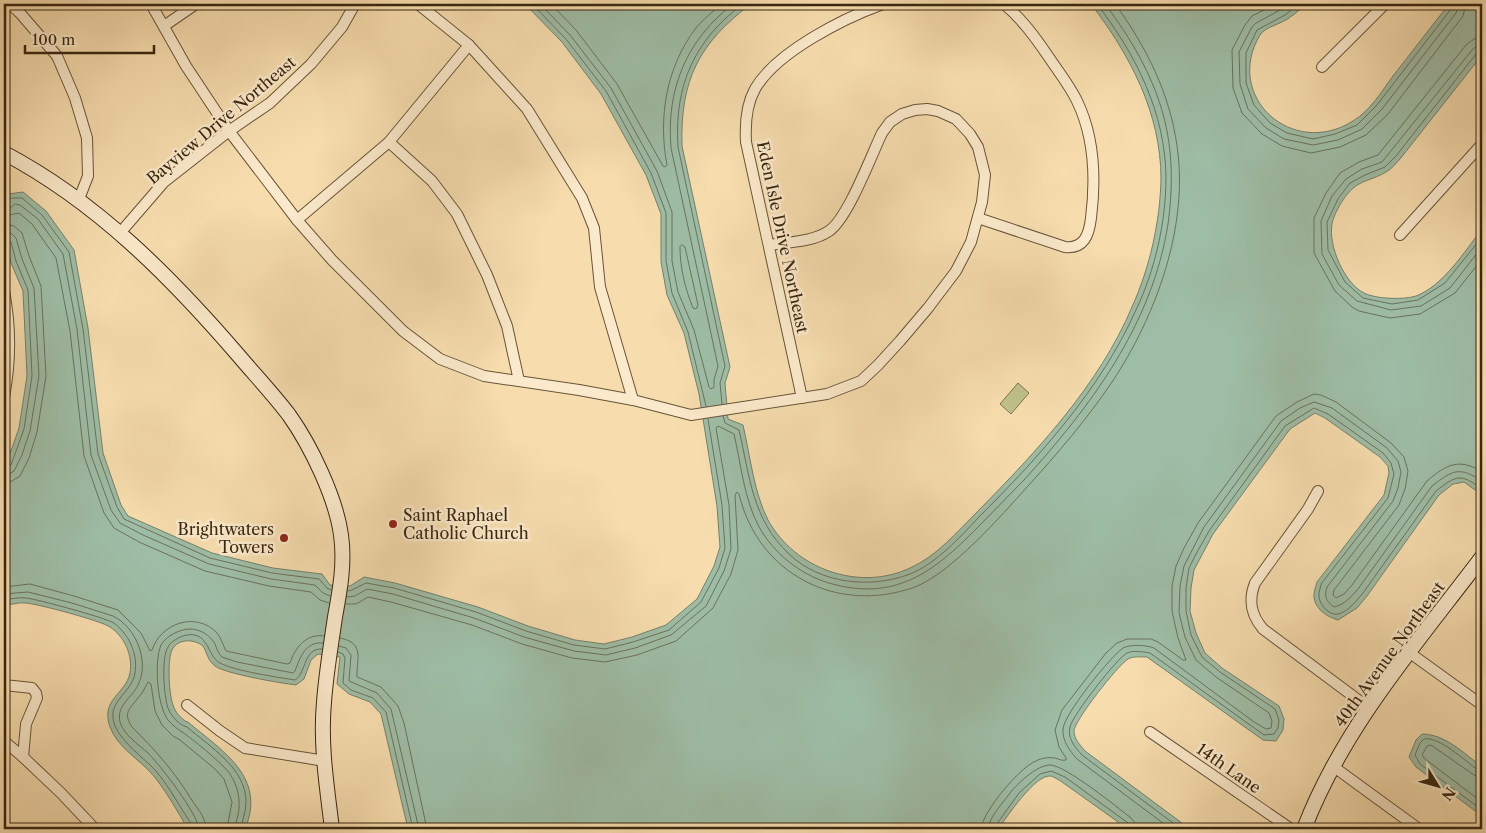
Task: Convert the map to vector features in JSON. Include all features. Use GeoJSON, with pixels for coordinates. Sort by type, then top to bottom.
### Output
{"type":"FeatureCollection","features":[{"type":"Feature","properties":{"kind":"street"},"geometry":{"type":"LineString","coordinates":[[10,4],[57,56],[75,98],[87,138],[88,176],[79,200]]}},
{"type":"Feature","properties":{"kind":"street"},"geometry":{"type":"LineString","coordinates":[[151,4],[186,66],[229,131],[297,220],[332,260],[403,331],[440,359],[484,376],[633,400],[691,415],[828,394],[861,381],[878,365],[928,308],[956,271],[971,242],[984,188],[985,174],[978,147],[970,134],[956,119],[938,111],[915,110],[902,114],[890,122],[882,133],[847,208],[836,225],[820,235],[769,246]]}},
{"type":"Feature","properties":{"kind":"street"},"geometry":{"type":"LineString","coordinates":[[164,26],[196,4]]}},
{"type":"Feature","properties":{"kind":"street","name":"Bayview Drive Northeast"},"geometry":{"type":"LineString","coordinates":[[120,233],[164,182],[229,131],[270,103],[311,64],[342,26],[355,4]]}},
{"type":"Feature","properties":{"kind":"street"},"geometry":{"type":"LineString","coordinates":[[418,4],[469,45],[527,109],[582,198],[594,228],[600,287],[633,400]]}},
{"type":"Feature","properties":{"kind":"street","name":"Eden Isle Drive Northeast"},"geometry":{"type":"LineString","coordinates":[[802,398],[746,142],[749,102],[755,89],[776,65],[807,42],[861,12],[883,4]]}},
{"type":"Feature","properties":{"kind":"street"},"geometry":{"type":"LineString","coordinates":[[978,218],[1072,248],[1079,246],[1087,234],[1094,199],[1095,174],[1091,147],[1086,121],[1077,100],[1030,30],[1004,4]]}},
{"type":"Feature","properties":{"kind":"street"},"geometry":{"type":"LineString","coordinates":[[1322,67],[1385,4]]}},
{"type":"Feature","properties":{"kind":"street"},"geometry":{"type":"LineString","coordinates":[[297,220],[389,142],[469,45]]}},
{"type":"Feature","properties":{"kind":"street"},"geometry":{"type":"LineString","coordinates":[[389,142],[432,181],[458,214],[486,275],[506,326],[519,381]]}},
{"type":"Feature","properties":{"kind":"street"},"geometry":{"type":"LineString","coordinates":[[1400,235],[1482,144]]}},
{"type":"Feature","properties":{"kind":"street"},"geometry":{"type":"LineString","coordinates":[[4,153],[79,200],[120,233],[182,292],[289,415],[315,462],[332,499],[341,535],[343,556],[329,659],[323,725],[331,828]]}},
{"type":"Feature","properties":{"kind":"street"},"geometry":{"type":"LineString","coordinates":[[4,292],[8,313],[10,348],[4,397]]}},
{"type":"Feature","properties":{"kind":"street"},"geometry":{"type":"LineString","coordinates":[[1318,491],[1308,510],[1264,569],[1251,593],[1252,612],[1255,620],[1263,629],[1369,708]]}},
{"type":"Feature","properties":{"kind":"street","name":"40th Avenue Northeast"},"geometry":{"type":"LineString","coordinates":[[1304,829],[1334,767],[1369,708],[1482,557]]}},
{"type":"Feature","properties":{"kind":"street"},"geometry":{"type":"LineString","coordinates":[[1410,653],[1482,705]]}},
{"type":"Feature","properties":{"kind":"street"},"geometry":{"type":"LineString","coordinates":[[4,685],[32,688],[36,694],[36,703],[26,724],[23,757]]}},
{"type":"Feature","properties":{"kind":"street"},"geometry":{"type":"LineString","coordinates":[[186,705],[245,748],[325,761]]}},
{"type":"Feature","properties":{"kind":"street","name":"14th Lane"},"geometry":{"type":"LineString","coordinates":[[1150,732],[1291,829]]}},
{"type":"Feature","properties":{"kind":"street"},"geometry":{"type":"LineString","coordinates":[[4,741],[61,793],[95,829]]}},
{"type":"Feature","properties":{"kind":"street"},"geometry":{"type":"LineString","coordinates":[[1334,767],[1419,829]]}},
{"type":"Feature","properties":{"kind":"green space"},"geometry":{"type":"Polygon","coordinates":[[[1018,383],[1029,393],[1011,414],[1000,404],[1018,383]]]}},
{"type":"Feature","properties":{"kind":"water"},"geometry":{"type":"Polygon","coordinates":[[[525,4],[751,4],[718,33],[696,65],[689,82],[682,123],[682,146],[730,367],[725,383],[728,419],[743,425],[759,498],[768,520],[780,537],[794,552],[811,563],[830,571],[870,578],[890,575],[910,568],[929,557],[954,535],[1022,465],[1065,416],[1084,390],[1118,336],[1138,292],[1149,260],[1159,212],[1160,155],[1156,131],[1141,86],[1118,44],[1091,4],[1307,4],[1286,20],[1262,32],[1251,58],[1250,80],[1257,99],[1270,115],[1287,127],[1308,132],[1330,131],[1353,121],[1365,112],[1449,4],[1482,4],[1482,55],[1394,166],[1386,172],[1363,182],[1348,193],[1335,215],[1331,233],[1339,263],[1350,281],[1357,288],[1369,295],[1382,298],[1397,298],[1416,296],[1435,284],[1453,267],[1482,229],[1482,495],[1464,482],[1453,484],[1439,495],[1357,608],[1338,620],[1334,619],[1325,614],[1316,604],[1314,594],[1317,582],[1384,495],[1389,473],[1388,466],[1380,457],[1315,413],[1290,429],[1213,534],[1194,570],[1191,588],[1190,611],[1196,633],[1205,653],[1222,668],[1279,706],[1284,719],[1283,730],[1276,741],[1263,740],[1147,657],[1132,657],[1123,663],[1088,705],[1074,731],[1076,739],[1085,751],[1190,829],[1128,829],[1051,776],[1044,777],[1030,789],[998,829],[408,829],[381,714],[370,702],[349,694],[337,684],[340,657],[318,654],[311,660],[304,679],[296,685],[254,678],[221,669],[211,662],[203,646],[195,642],[186,641],[178,643],[170,655],[170,686],[174,708],[181,718],[227,755],[238,767],[246,780],[250,794],[250,811],[245,829],[188,829],[158,781],[148,769],[123,747],[110,727],[108,710],[128,680],[131,667],[127,647],[120,636],[105,624],[70,613],[26,603],[4,605],[4,467],[19,428],[27,376],[23,291],[11,263],[4,235],[4,200],[8,194],[23,192],[46,211],[74,250],[88,328],[103,453],[121,505],[128,516],[212,553],[273,568],[322,574],[330,585],[350,586],[364,577],[395,583],[478,607],[528,626],[575,640],[604,644],[632,637],[666,625],[697,599],[714,566],[720,547],[717,506],[699,394],[684,333],[667,295],[661,262],[661,214],[646,175],[601,94],[562,42],[525,4]]]}},
{"type":"Feature","properties":{"kind":"water"},"geometry":{"type":"Polygon","coordinates":[[[1422,734],[1439,737],[1447,741],[1482,767],[1482,816],[1416,767],[1409,757],[1416,740],[1422,734]]]}},
{"type":"Feature","properties":{"kind":"place","name":"Saint Raphael Catholic Church"},"geometry":{"type":"Point","coordinates":[393,524]}},
{"type":"Feature","properties":{"kind":"place","name":"Brightwaters Towers"},"geometry":{"type":"Point","coordinates":[284,538]}}]}
